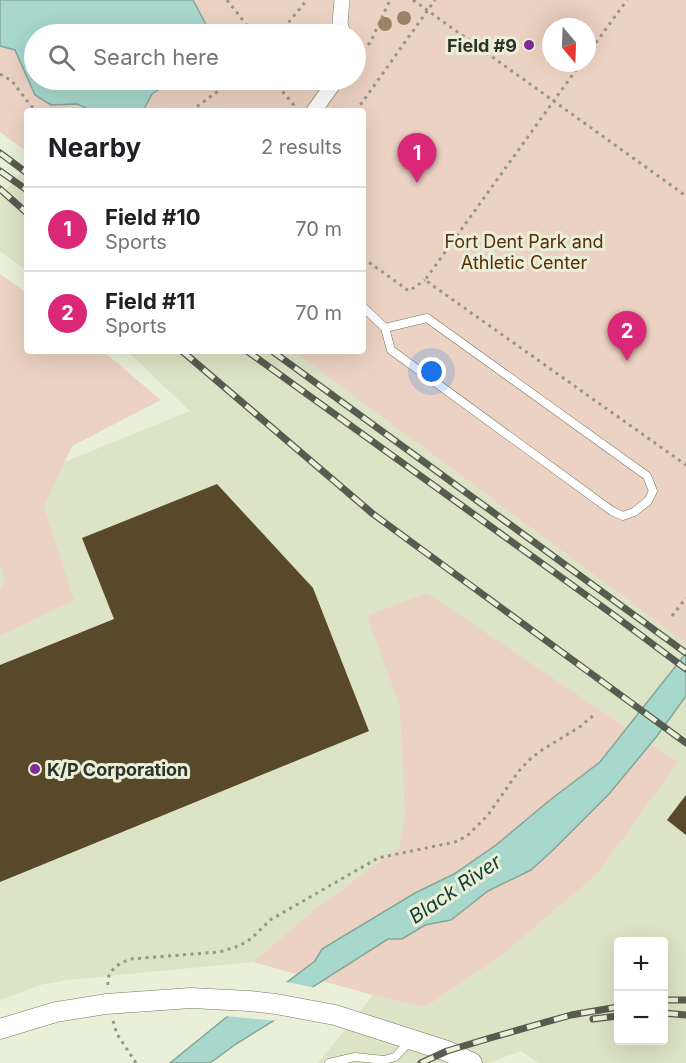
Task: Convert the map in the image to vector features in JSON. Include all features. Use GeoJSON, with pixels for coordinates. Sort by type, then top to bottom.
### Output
{"type":"FeatureCollection","features":[{"type":"Feature","properties":{"kind":"street"},"geometry":{"type":"LineString","coordinates":[[339,24],[342,0]]}},
{"type":"Feature","properties":{"kind":"street"},"geometry":{"type":"LineString","coordinates":[[316,108],[329,90]]}},
{"type":"Feature","properties":{"kind":"street"},"geometry":{"type":"LineString","coordinates":[[0,1029],[56,1012],[106,1004],[208,999],[276,1004],[327,1013],[447,1051],[472,1063]]}},
{"type":"Feature","properties":{"kind":"lane"},"geometry":{"type":"LineString","coordinates":[[366,310],[385,328],[391,350],[612,511],[623,516],[634,512],[648,501],[653,491],[647,476],[427,318],[385,328]]}},
{"type":"Feature","properties":{"kind":"lane"},"geometry":{"type":"LineString","coordinates":[[330,1063],[355,1057],[384,1060],[395,1057],[412,1040]]}},
{"type":"Feature","properties":{"kind":"path"},"geometry":{"type":"LineString","coordinates":[[227,0],[246,24]]}},
{"type":"Feature","properties":{"kind":"path"},"geometry":{"type":"LineString","coordinates":[[287,24],[307,0]]}},
{"type":"Feature","properties":{"kind":"path"},"geometry":{"type":"LineString","coordinates":[[366,46],[370,43],[390,0]]}},
{"type":"Feature","properties":{"kind":"path"},"geometry":{"type":"LineString","coordinates":[[413,0],[686,196]]}},
{"type":"Feature","properties":{"kind":"path"},"geometry":{"type":"LineString","coordinates":[[358,108],[435,0]]}},
{"type":"Feature","properties":{"kind":"path"},"geometry":{"type":"LineString","coordinates":[[596,43],[627,0]]}},
{"type":"Feature","properties":{"kind":"path"},"geometry":{"type":"LineString","coordinates":[[366,260],[409,291],[425,280],[575,72]]}},
{"type":"Feature","properties":{"kind":"path"},"geometry":{"type":"LineString","coordinates":[[0,74],[12,81],[34,108]]}},
{"type":"Feature","properties":{"kind":"path"},"geometry":{"type":"LineString","coordinates":[[195,108],[219,90]]}},
{"type":"Feature","properties":{"kind":"path"},"geometry":{"type":"LineString","coordinates":[[281,90],[296,108]]}},
{"type":"Feature","properties":{"kind":"path"},"geometry":{"type":"LineString","coordinates":[[425,280],[686,465]]}},
{"type":"Feature","properties":{"kind":"path"},"geometry":{"type":"LineString","coordinates":[[672,616],[686,598]]}},
{"type":"Feature","properties":{"kind":"path"},"geometry":{"type":"LineString","coordinates":[[108,987],[107,978],[116,966],[123,962],[131,959],[219,952],[239,946],[252,938],[270,920],[378,858],[454,842],[467,836],[488,815],[529,760],[581,726],[596,713]]}},
{"type":"Feature","properties":{"kind":"path"},"geometry":{"type":"LineString","coordinates":[[113,1021],[117,1034],[136,1063]]}},
{"type":"Feature","properties":{"kind":"shaded area"},"geometry":{"type":"Polygon","coordinates":[[[24,169],[24,269],[0,251],[0,197],[24,169]]]}},
{"type":"Feature","properties":{"kind":"shaded area"},"geometry":{"type":"Polygon","coordinates":[[[130,354],[307,354],[686,621],[686,1063],[538,1063],[521,1051],[488,1063],[318,1063],[373,995],[309,914],[253,962],[67,980],[40,985],[0,1000],[0,455],[11,484],[190,411],[130,354]]]}},
{"type":"Feature","properties":{"kind":"green space","name":"Fort Dent Park and Athletic Center"},"geometry":{"type":"Polygon","coordinates":[[[0,0],[686,0],[686,643],[298,354],[366,354],[366,108],[24,108],[24,150],[0,132],[0,0]]]}},
{"type":"Feature","properties":{"kind":"green space"},"geometry":{"type":"Polygon","coordinates":[[[0,274],[24,291],[24,354],[107,354],[161,400],[72,446],[44,507],[74,600],[0,636],[0,591],[5,581],[0,566],[0,274]]]}},
{"type":"Feature","properties":{"kind":"green space"},"geometry":{"type":"Polygon","coordinates":[[[426,593],[678,762],[597,874],[494,961],[425,1007],[253,962],[309,914],[400,847],[405,815],[400,707],[367,616],[426,593]]]}},
{"type":"Feature","properties":{"kind":"water"},"geometry":{"type":"Polygon","coordinates":[[[0,0],[193,0],[206,24],[24,24],[24,70],[15,50],[0,46],[0,0]]]}},
{"type":"Feature","properties":{"kind":"water"},"geometry":{"type":"Polygon","coordinates":[[[33,90],[158,90],[152,94],[145,108],[86,108],[77,104],[51,105],[35,95],[33,90]]]}},
{"type":"Feature","properties":{"kind":"water","name":"Black River"},"geometry":{"type":"Polygon","coordinates":[[[686,653],[686,696],[657,736],[609,794],[531,870],[488,891],[451,920],[425,925],[402,939],[388,939],[314,986],[275,1020],[210,1063],[170,1063],[228,1016],[287,982],[315,961],[322,949],[415,893],[454,874],[496,845],[600,762],[686,653]]]}},
{"type":"Feature","properties":{"kind":"pier"},"geometry":{"type":"Polygon","coordinates":[[[282,981],[316,988],[279,1021],[224,1016],[282,981]]]}},
{"type":"Feature","properties":{"kind":"building"},"geometry":{"type":"Polygon","coordinates":[[[217,484],[313,588],[369,731],[0,882],[0,665],[114,619],[82,538],[217,484]]]}},
{"type":"Feature","properties":{"kind":"building"},"geometry":{"type":"Polygon","coordinates":[[[686,795],[686,835],[667,820],[686,795]]]}},
{"type":"Feature","properties":{"kind":"railway"},"geometry":{"type":"LineString","coordinates":[[0,153],[24,171]]}},
{"type":"Feature","properties":{"kind":"railway"},"geometry":{"type":"LineString","coordinates":[[0,171],[24,188]]}},
{"type":"Feature","properties":{"kind":"railway"},"geometry":{"type":"LineString","coordinates":[[0,189],[24,210]]}},
{"type":"Feature","properties":{"kind":"railway"},"geometry":{"type":"LineString","coordinates":[[186,354],[373,514],[686,743]]}},
{"type":"Feature","properties":{"kind":"railway"},"geometry":{"type":"LineString","coordinates":[[251,354],[686,669]]}},
{"type":"Feature","properties":{"kind":"railway"},"geometry":{"type":"LineString","coordinates":[[276,354],[686,653]]}},
{"type":"Feature","properties":{"kind":"railway"},"geometry":{"type":"LineString","coordinates":[[668,1000],[686,1000]]}},
{"type":"Feature","properties":{"kind":"railway"},"geometry":{"type":"LineString","coordinates":[[421,1063],[447,1051],[490,1038],[571,1015],[614,1008]]}},
{"type":"Feature","properties":{"kind":"railway"},"geometry":{"type":"LineString","coordinates":[[668,1013],[686,1015]]}},
{"type":"Feature","properties":{"kind":"railway"},"geometry":{"type":"LineString","coordinates":[[593,1019],[614,1016]]}},
{"type":"Feature","properties":{"kind":"place","name":"Field #9"},"geometry":{"type":"Point","coordinates":[529,45]}},
{"type":"Feature","properties":{"kind":"place","name":"Field #10"},"geometry":{"type":"Point","coordinates":[417,183]}},
{"type":"Feature","properties":{"kind":"place","name":"Field #11"},"geometry":{"type":"Point","coordinates":[627,361]}},
{"type":"Feature","properties":{"kind":"place","name":"K/P Corporation"},"geometry":{"type":"Point","coordinates":[35,769]}}]}
